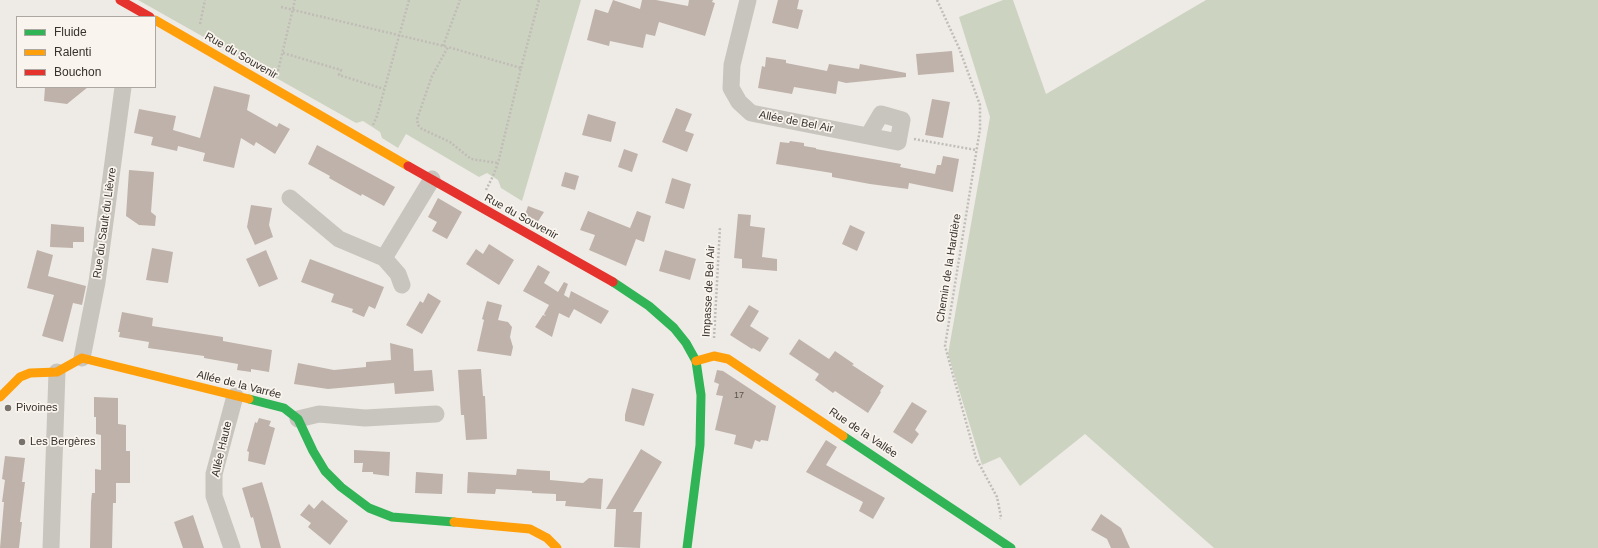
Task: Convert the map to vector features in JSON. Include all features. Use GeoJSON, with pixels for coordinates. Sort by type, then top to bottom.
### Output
{"type":"FeatureCollection","features":[{"type":"Feature","properties":{"kind":"street"},"geometry":{"type":"LineString","coordinates":[[120,0],[140,14]]}},
{"type":"Feature","properties":{"kind":"street","name":"Allée de Bel Air"},"geometry":{"type":"LineString","coordinates":[[748,0],[732,65],[731,88],[739,102],[751,113],[898,142],[899,136]]}},
{"type":"Feature","properties":{"kind":"street","name":"Rue du Souvenir"},"geometry":{"type":"LineString","coordinates":[[156,21],[624,289],[649,306],[674,328],[686,343],[696,361],[700,395],[700,445],[687,548]]}},
{"type":"Feature","properties":{"kind":"street","name":"Rue du Sault du Lièvre"},"geometry":{"type":"LineString","coordinates":[[82,358],[97,282],[123,88]]}},
{"type":"Feature","properties":{"kind":"street"},"geometry":{"type":"LineString","coordinates":[[868,136],[881,114],[902,120],[899,136]]}},
{"type":"Feature","properties":{"kind":"street"},"geometry":{"type":"LineString","coordinates":[[384,258],[432,179]]}},
{"type":"Feature","properties":{"kind":"street"},"geometry":{"type":"LineString","coordinates":[[290,198],[339,239],[384,258],[398,274],[402,285]]}},
{"type":"Feature","properties":{"kind":"street"},"geometry":{"type":"LineString","coordinates":[[696,361],[714,356]]}},
{"type":"Feature","properties":{"kind":"street","name":"Rue de la Vallée"},"geometry":{"type":"LineString","coordinates":[[714,356],[728,358],[744,368],[1011,548]]}},
{"type":"Feature","properties":{"kind":"street"},"geometry":{"type":"LineString","coordinates":[[0,397],[20,377],[30,372],[57,372],[82,358]]}},
{"type":"Feature","properties":{"kind":"street","name":"Allée de la Varrée"},"geometry":{"type":"LineString","coordinates":[[82,358],[284,408],[298,418]]}},
{"type":"Feature","properties":{"kind":"street"},"geometry":{"type":"LineString","coordinates":[[51,548],[57,372]]}},
{"type":"Feature","properties":{"kind":"street","name":"Allée Haute"},"geometry":{"type":"LineString","coordinates":[[232,548],[214,496],[214,474],[235,396]]}},
{"type":"Feature","properties":{"kind":"street"},"geometry":{"type":"LineString","coordinates":[[436,414],[365,418],[319,414],[298,418],[313,451],[325,471],[341,487],[369,508],[392,517],[530,529],[547,538],[557,548]]}},
{"type":"Feature","properties":{"kind":"path"},"geometry":{"type":"LineString","coordinates":[[200,29],[205,0]]}},
{"type":"Feature","properties":{"kind":"path"},"geometry":{"type":"LineString","coordinates":[[295,0],[282,53],[341,70],[339,75],[384,89]]}},
{"type":"Feature","properties":{"kind":"path"},"geometry":{"type":"LineString","coordinates":[[372,127],[377,116],[409,0]]}},
{"type":"Feature","properties":{"kind":"path"},"geometry":{"type":"LineString","coordinates":[[443,46],[460,0]]}},
{"type":"Feature","properties":{"kind":"path"},"geometry":{"type":"LineString","coordinates":[[477,206],[493,176],[498,162],[539,0]]}},
{"type":"Feature","properties":{"kind":"path","name":"Chemin de la Hardière"},"geometry":{"type":"LineString","coordinates":[[937,0],[959,48],[980,105],[980,129],[945,346],[976,458],[997,498],[1001,517],[992,536]]}},
{"type":"Feature","properties":{"kind":"path"},"geometry":{"type":"LineString","coordinates":[[281,8],[448,47],[521,68]]}},
{"type":"Feature","properties":{"kind":"path"},"geometry":{"type":"LineString","coordinates":[[448,47],[432,76],[417,119],[418,125],[422,130],[450,142],[471,159],[498,162]]}},
{"type":"Feature","properties":{"kind":"path"},"geometry":{"type":"LineString","coordinates":[[899,136],[976,150]]}},
{"type":"Feature","properties":{"kind":"path","name":"Impasse de Bel Air"},"geometry":{"type":"LineString","coordinates":[[714,356],[720,228]]}},
{"type":"Feature","properties":{"kind":"green space"},"geometry":{"type":"Polygon","coordinates":[[[138,0],[581,0],[522,201],[501,188],[498,180],[487,173],[479,177],[406,134],[398,148],[382,138],[380,132],[363,121],[356,123],[138,0]]]}},
{"type":"Feature","properties":{"kind":"green space"},"geometry":{"type":"Polygon","coordinates":[[[1003,0],[1013,0],[1046,94],[1206,0],[1598,0],[1598,548],[1214,548],[1085,434],[1020,486],[1000,457],[982,465],[948,354],[990,117],[959,17],[1003,0]]]}},
{"type":"Feature","properties":{"kind":"building"},"geometry":{"type":"Polygon","coordinates":[[[613,0],[640,9],[642,0],[656,0],[688,6],[689,0],[713,0],[712,2],[715,3],[705,36],[659,22],[655,36],[646,34],[643,48],[610,41],[609,46],[587,40],[595,9],[608,13],[613,0]]]}},
{"type":"Feature","properties":{"kind":"building"},"geometry":{"type":"Polygon","coordinates":[[[778,0],[799,0],[797,9],[803,10],[798,29],[772,23],[778,0]]]}},
{"type":"Feature","properties":{"kind":"building"},"geometry":{"type":"Polygon","coordinates":[[[952,51],[954,72],[918,75],[916,54],[952,51]]]}},
{"type":"Feature","properties":{"kind":"building"},"geometry":{"type":"Polygon","coordinates":[[[766,57],[786,60],[786,63],[827,71],[829,64],[859,69],[860,64],[906,73],[906,77],[846,83],[838,81],[836,94],[794,87],[792,94],[758,88],[762,66],[765,67],[766,57]]]}},
{"type":"Feature","properties":{"kind":"building"},"geometry":{"type":"Polygon","coordinates":[[[214,86],[250,95],[247,110],[277,127],[279,123],[290,129],[275,154],[256,142],[254,146],[241,138],[234,168],[203,161],[205,153],[178,146],[177,151],[151,145],[153,137],[134,133],[139,109],[176,116],[173,130],[200,138],[214,86]]]}},
{"type":"Feature","properties":{"kind":"building"},"geometry":{"type":"Polygon","coordinates":[[[45,88],[87,88],[67,104],[44,101],[45,88]]]}},
{"type":"Feature","properties":{"kind":"building"},"geometry":{"type":"Polygon","coordinates":[[[932,99],[950,102],[943,138],[925,135],[932,99]]]}},
{"type":"Feature","properties":{"kind":"building"},"geometry":{"type":"Polygon","coordinates":[[[676,108],[692,114],[685,131],[694,134],[687,152],[662,142],[676,108]]]}},
{"type":"Feature","properties":{"kind":"building"},"geometry":{"type":"Polygon","coordinates":[[[588,114],[616,122],[611,142],[582,135],[588,114]]]}},
{"type":"Feature","properties":{"kind":"building"},"geometry":{"type":"Polygon","coordinates":[[[790,141],[804,143],[804,146],[816,149],[901,164],[900,167],[935,174],[937,165],[941,165],[943,156],[959,159],[953,192],[909,183],[908,189],[870,184],[832,177],[832,173],[776,164],[780,142],[789,143],[790,141]]]}},
{"type":"Feature","properties":{"kind":"building"},"geometry":{"type":"Polygon","coordinates":[[[317,145],[395,187],[384,206],[362,194],[361,196],[308,164],[317,145]]]}},
{"type":"Feature","properties":{"kind":"building"},"geometry":{"type":"Polygon","coordinates":[[[624,149],[638,154],[632,172],[618,167],[624,149]]]}},
{"type":"Feature","properties":{"kind":"building"},"geometry":{"type":"Polygon","coordinates":[[[129,170],[154,172],[151,212],[156,216],[155,226],[139,225],[126,216],[129,170]]]}},
{"type":"Feature","properties":{"kind":"building"},"geometry":{"type":"Polygon","coordinates":[[[565,172],[579,176],[575,190],[561,186],[565,172]]]}},
{"type":"Feature","properties":{"kind":"building"},"geometry":{"type":"Polygon","coordinates":[[[672,178],[691,184],[684,209],[665,203],[672,178]]]}},
{"type":"Feature","properties":{"kind":"building"},"geometry":{"type":"Polygon","coordinates":[[[438,198],[462,212],[447,239],[432,231],[437,222],[428,217],[438,198]]]}},
{"type":"Feature","properties":{"kind":"building"},"geometry":{"type":"Polygon","coordinates":[[[251,205],[272,208],[269,225],[273,237],[255,245],[247,227],[251,205]]]}},
{"type":"Feature","properties":{"kind":"building"},"geometry":{"type":"Polygon","coordinates":[[[528,206],[544,212],[537,223],[524,218],[528,206]]]}},
{"type":"Feature","properties":{"kind":"building"},"geometry":{"type":"Polygon","coordinates":[[[588,211],[630,228],[637,211],[651,216],[644,242],[636,239],[626,266],[589,250],[595,235],[580,230],[588,211]]]}},
{"type":"Feature","properties":{"kind":"building"},"geometry":{"type":"Polygon","coordinates":[[[738,214],[751,215],[750,226],[765,228],[762,257],[777,259],[777,271],[742,268],[742,259],[734,258],[738,214]]]}},
{"type":"Feature","properties":{"kind":"building"},"geometry":{"type":"Polygon","coordinates":[[[51,224],[84,227],[84,242],[73,242],[73,248],[50,247],[51,224]]]}},
{"type":"Feature","properties":{"kind":"building"},"geometry":{"type":"Polygon","coordinates":[[[850,225],[865,232],[857,251],[842,244],[850,225]]]}},
{"type":"Feature","properties":{"kind":"building"},"geometry":{"type":"Polygon","coordinates":[[[489,244],[514,260],[499,285],[466,264],[476,249],[483,254],[489,244]]]}},
{"type":"Feature","properties":{"kind":"building"},"geometry":{"type":"Polygon","coordinates":[[[152,248],[173,252],[168,283],[146,280],[152,248]]]}},
{"type":"Feature","properties":{"kind":"building"},"geometry":{"type":"Polygon","coordinates":[[[37,250],[53,255],[48,276],[86,286],[82,305],[73,303],[63,342],[42,336],[54,295],[27,288],[37,250]]]}},
{"type":"Feature","properties":{"kind":"building"},"geometry":{"type":"Polygon","coordinates":[[[266,250],[278,279],[259,287],[246,259],[266,250]]]}},
{"type":"Feature","properties":{"kind":"building"},"geometry":{"type":"Polygon","coordinates":[[[665,250],[696,259],[690,280],[659,271],[665,250]]]}},
{"type":"Feature","properties":{"kind":"building"},"geometry":{"type":"Polygon","coordinates":[[[310,259],[384,287],[375,309],[369,306],[364,317],[352,312],[353,309],[331,302],[334,294],[301,282],[310,259]]]}},
{"type":"Feature","properties":{"kind":"building"},"geometry":{"type":"Polygon","coordinates":[[[538,265],[550,272],[544,283],[558,292],[564,282],[568,284],[564,295],[569,298],[571,291],[609,311],[601,324],[574,309],[569,318],[559,313],[552,337],[535,327],[543,315],[546,316],[544,314],[549,305],[523,291],[538,265]]]}},
{"type":"Feature","properties":{"kind":"building"},"geometry":{"type":"Polygon","coordinates":[[[428,293],[441,301],[422,334],[406,325],[420,301],[423,303],[428,293]]]}},
{"type":"Feature","properties":{"kind":"building"},"geometry":{"type":"Polygon","coordinates":[[[487,301],[502,305],[498,320],[508,322],[512,327],[510,337],[513,347],[511,356],[477,351],[484,320],[482,319],[487,301]]]}},
{"type":"Feature","properties":{"kind":"building"},"geometry":{"type":"Polygon","coordinates":[[[749,305],[759,311],[750,326],[769,338],[760,352],[753,348],[752,349],[730,335],[749,305]]]}},
{"type":"Feature","properties":{"kind":"building"},"geometry":{"type":"Polygon","coordinates":[[[122,312],[153,318],[152,326],[223,337],[223,341],[272,350],[269,372],[251,369],[251,372],[237,370],[238,364],[204,358],[204,356],[148,348],[149,342],[119,337],[120,332],[118,332],[122,312]]]}},
{"type":"Feature","properties":{"kind":"building"},"geometry":{"type":"Polygon","coordinates":[[[799,339],[829,359],[835,351],[854,364],[852,365],[884,386],[868,413],[835,391],[833,393],[815,380],[819,374],[789,354],[799,339]]]}},
{"type":"Feature","properties":{"kind":"building"},"geometry":{"type":"Polygon","coordinates":[[[390,343],[413,349],[414,371],[432,370],[434,391],[395,394],[394,383],[328,389],[294,384],[298,363],[334,370],[366,367],[366,362],[391,360],[390,343]]]}},
{"type":"Feature","properties":{"kind":"building"},"geometry":{"type":"Polygon","coordinates":[[[481,369],[483,396],[485,396],[487,439],[466,440],[464,415],[461,415],[458,370],[481,369]]]}},
{"type":"Feature","properties":{"kind":"building"},"geometry":{"type":"Polygon","coordinates":[[[717,370],[723,371],[776,406],[768,441],[761,440],[760,442],[755,440],[752,449],[734,444],[736,435],[715,430],[723,396],[716,395],[719,384],[714,382],[717,370]]]}},
{"type":"Feature","properties":{"kind":"building"},"geometry":{"type":"Polygon","coordinates":[[[632,388],[654,394],[644,426],[625,421],[625,415],[632,388]]]}},
{"type":"Feature","properties":{"kind":"building"},"geometry":{"type":"Polygon","coordinates":[[[94,397],[118,398],[118,424],[126,425],[126,451],[130,451],[130,483],[116,483],[116,503],[113,503],[112,548],[90,548],[91,502],[92,493],[95,493],[95,469],[101,470],[101,435],[96,434],[94,397]]]}},
{"type":"Feature","properties":{"kind":"building"},"geometry":{"type":"Polygon","coordinates":[[[912,402],[927,411],[915,430],[919,434],[912,444],[893,432],[912,402]]]}},
{"type":"Feature","properties":{"kind":"building"},"geometry":{"type":"Polygon","coordinates":[[[259,418],[271,421],[269,426],[275,428],[265,465],[248,461],[249,452],[247,451],[255,422],[257,423],[259,418]]]}},
{"type":"Feature","properties":{"kind":"building"},"geometry":{"type":"Polygon","coordinates":[[[826,440],[837,447],[826,465],[885,498],[873,519],[859,511],[863,502],[806,472],[826,440]]]}},
{"type":"Feature","properties":{"kind":"building"},"geometry":{"type":"Polygon","coordinates":[[[641,449],[662,462],[633,512],[642,512],[640,548],[614,547],[616,509],[606,509],[641,449]]]}},
{"type":"Feature","properties":{"kind":"building"},"geometry":{"type":"Polygon","coordinates":[[[354,450],[390,452],[389,476],[373,474],[373,472],[362,472],[363,463],[354,463],[354,450]]]}},
{"type":"Feature","properties":{"kind":"building"},"geometry":{"type":"Polygon","coordinates":[[[5,456],[25,458],[22,482],[25,482],[20,522],[22,522],[19,548],[0,548],[4,502],[2,502],[5,480],[2,479],[5,456]]]}},
{"type":"Feature","properties":{"kind":"building"},"geometry":{"type":"Polygon","coordinates":[[[517,469],[550,471],[550,480],[583,483],[589,478],[603,479],[601,509],[565,506],[566,501],[556,501],[556,494],[532,493],[532,491],[496,489],[495,494],[467,493],[468,472],[516,475],[517,469]]]}},
{"type":"Feature","properties":{"kind":"building"},"geometry":{"type":"Polygon","coordinates":[[[416,472],[443,474],[442,494],[415,493],[416,472]]]}},
{"type":"Feature","properties":{"kind":"building"},"geometry":{"type":"Polygon","coordinates":[[[262,482],[281,548],[261,548],[253,517],[251,518],[242,488],[262,482]]]}},
{"type":"Feature","properties":{"kind":"building"},"geometry":{"type":"Polygon","coordinates":[[[322,500],[348,521],[330,545],[308,527],[311,523],[300,515],[309,504],[314,509],[322,500]]]}},
{"type":"Feature","properties":{"kind":"building"},"geometry":{"type":"Polygon","coordinates":[[[1101,514],[1121,528],[1130,548],[1111,548],[1107,539],[1091,530],[1101,514]]]}},
{"type":"Feature","properties":{"kind":"building"},"geometry":{"type":"Polygon","coordinates":[[[193,515],[204,548],[183,548],[174,522],[193,515]]]}},
{"type":"Feature","properties":{"kind":"traffic: fast"},"geometry":{"type":"LineString","coordinates":[[613,282],[649,306],[674,328],[686,343],[696,361],[701,395],[700,445],[687,548]]}},
{"type":"Feature","properties":{"kind":"traffic: fast"},"geometry":{"type":"LineString","coordinates":[[249,399],[284,408],[298,419],[313,451],[325,471],[341,487],[369,508],[392,517],[454,522]]}},
{"type":"Feature","properties":{"kind":"traffic: fast"},"geometry":{"type":"LineString","coordinates":[[843,436],[1011,548]]}},
{"type":"Feature","properties":{"kind":"traffic: slow"},"geometry":{"type":"LineString","coordinates":[[156,21],[408,166]]}},
{"type":"Feature","properties":{"kind":"traffic: slow"},"geometry":{"type":"LineString","coordinates":[[696,361],[714,356],[728,359],[843,436]]}},
{"type":"Feature","properties":{"kind":"traffic: slow"},"geometry":{"type":"LineString","coordinates":[[0,397],[20,377],[30,373],[57,372],[82,358],[249,399]]}},
{"type":"Feature","properties":{"kind":"traffic: slow"},"geometry":{"type":"LineString","coordinates":[[454,522],[530,529],[547,538],[557,548]]}},
{"type":"Feature","properties":{"kind":"traffic: jam"},"geometry":{"type":"LineString","coordinates":[[120,0],[148,16]]}},
{"type":"Feature","properties":{"kind":"traffic: jam"},"geometry":{"type":"LineString","coordinates":[[408,166],[613,282]]}},
{"type":"Feature","properties":{"kind":"place","name":"Pivoines"},"geometry":{"type":"Point","coordinates":[8,408]}},
{"type":"Feature","properties":{"kind":"place","name":"Les Bergères"},"geometry":{"type":"Point","coordinates":[22,442]}}]}
